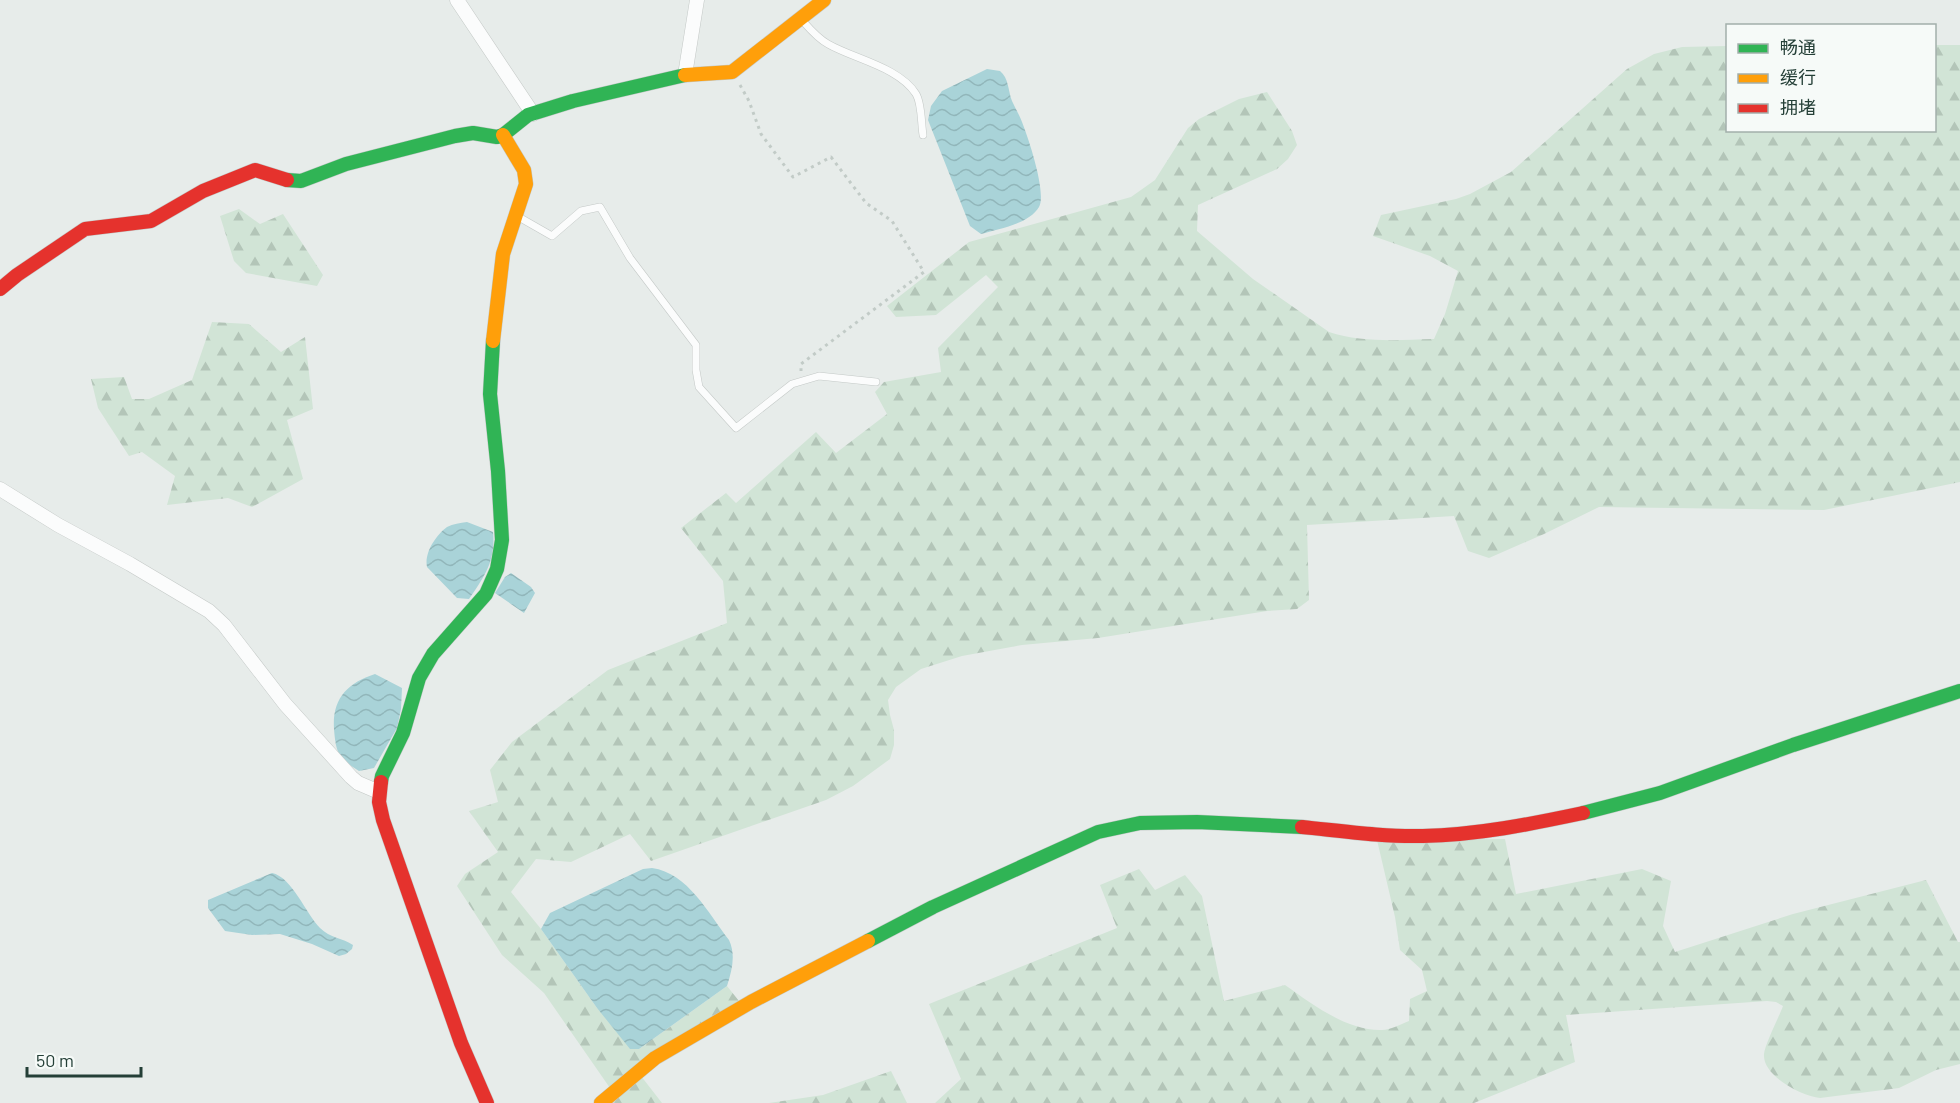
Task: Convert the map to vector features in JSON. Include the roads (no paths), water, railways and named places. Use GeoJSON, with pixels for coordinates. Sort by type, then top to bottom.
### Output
{"type":"FeatureCollection","features":[{"type":"Feature","properties":{"kind":"street"},"geometry":{"type":"LineString","coordinates":[[457,0],[532,114]]}},
{"type":"Feature","properties":{"kind":"street"},"geometry":{"type":"LineString","coordinates":[[685,75],[697,0]]}},
{"type":"Feature","properties":{"kind":"street"},"geometry":{"type":"LineString","coordinates":[[0,289],[85,229],[151,221],[203,191],[255,170],[290,182],[301,181],[346,164],[455,136],[473,133],[497,137],[532,114],[573,101],[685,75],[732,72],[824,0]]}},
{"type":"Feature","properties":{"kind":"street"},"geometry":{"type":"LineString","coordinates":[[487,1103],[461,1042],[383,820],[379,792],[382,776],[403,733],[415,690],[425,665],[486,594],[497,569],[502,540],[490,394],[499,273],[507,236],[525,193],[526,177],[503,135]]}},
{"type":"Feature","properties":{"kind":"street"},"geometry":{"type":"LineString","coordinates":[[0,489],[58,525],[209,611],[224,625],[285,705],[351,777],[358,783],[379,792]]}},
{"type":"Feature","properties":{"kind":"street"},"geometry":{"type":"LineString","coordinates":[[601,1103],[655,1058],[751,1002],[933,907],[1098,832],[1140,823],[1197,822],[1278,825],[1384,835],[1422,836],[1460,834],[1537,823],[1660,793],[1793,745],[1960,691]]}},
{"type":"Feature","properties":{"kind":"lane"},"geometry":{"type":"LineString","coordinates":[[801,19],[818,38],[886,70],[908,85],[917,96],[923,135]]}},
{"type":"Feature","properties":{"kind":"lane"},"geometry":{"type":"LineString","coordinates":[[515,214],[552,236],[581,211],[600,207],[630,258],[696,345],[699,387],[736,428],[792,384],[819,376],[876,382]]}},
{"type":"Feature","properties":{"kind":"water"},"geometry":{"type":"Polygon","coordinates":[[[987,69],[1000,71],[1007,81],[1012,101],[1032,152],[1039,178],[1041,200],[1034,213],[1021,222],[981,234],[970,226],[928,120],[931,106],[942,91],[987,69]]]}},
{"type":"Feature","properties":{"kind":"water"},"geometry":{"type":"Polygon","coordinates":[[[467,522],[493,532],[491,560],[469,599],[457,598],[427,567],[427,556],[435,539],[443,530],[452,525],[467,522]]]}},
{"type":"Feature","properties":{"kind":"water"},"geometry":{"type":"Polygon","coordinates":[[[511,573],[531,587],[535,593],[524,613],[495,593],[505,577],[511,573]]]}},
{"type":"Feature","properties":{"kind":"water"},"geometry":{"type":"Polygon","coordinates":[[[375,674],[402,688],[401,709],[397,728],[374,768],[359,771],[339,754],[334,718],[339,701],[349,687],[375,674]]]}},
{"type":"Feature","properties":{"kind":"water"},"geometry":{"type":"Polygon","coordinates":[[[652,868],[665,871],[676,878],[696,896],[729,940],[732,963],[727,986],[639,1049],[630,1049],[597,1008],[541,929],[550,913],[643,869],[652,868]]]}},
{"type":"Feature","properties":{"kind":"water"},"geometry":{"type":"Polygon","coordinates":[[[272,873],[286,881],[320,928],[353,945],[352,949],[339,956],[312,944],[280,934],[252,935],[225,931],[208,908],[208,900],[272,873]]]}}]}
